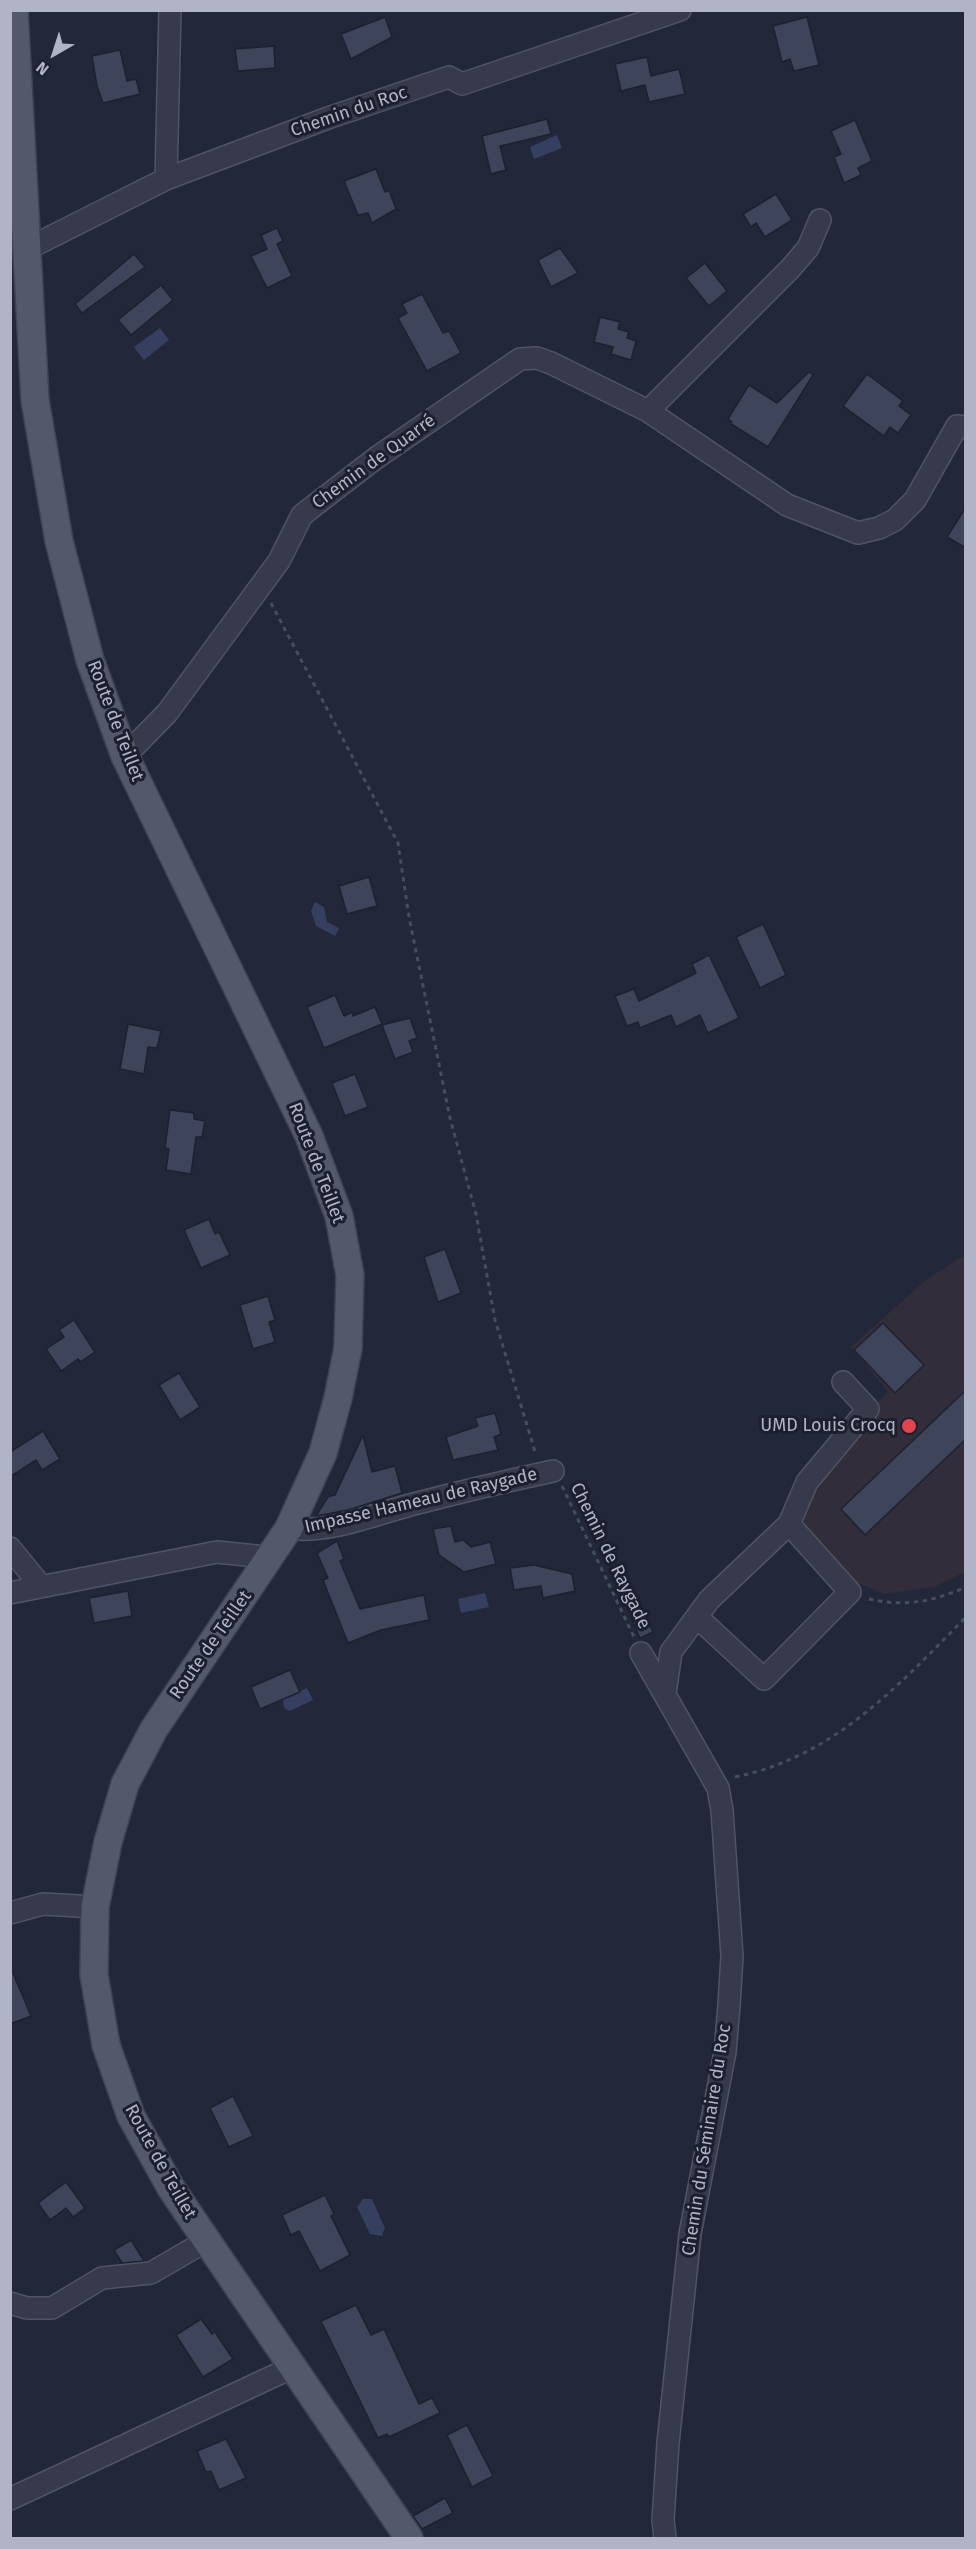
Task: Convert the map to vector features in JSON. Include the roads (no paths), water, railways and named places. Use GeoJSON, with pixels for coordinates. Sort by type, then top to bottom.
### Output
{"type":"FeatureCollection","features":[{"type":"Feature","properties":{"kind":"main road","name":"Route de Teillet"},"geometry":{"type":"LineString","coordinates":[[14,10],[35,400],[59,541],[90,660],[125,756],[309,1136],[339,1216],[350,1275],[348,1348],[338,1398],[323,1452],[289,1528],[154,1728],[125,1784],[108,1842],[95,1907],[94,1974],[106,2045],[131,2116],[171,2188],[291,2368],[409,2538]]}},
{"type":"Feature","properties":{"kind":"street"},"geometry":{"type":"LineString","coordinates":[[166,178],[170,10]]}},
{"type":"Feature","properties":{"kind":"street","name":"Chemin du Roc"},"geometry":{"type":"LineString","coordinates":[[27,249],[166,178],[328,118],[448,77],[462,84],[680,10]]}},
{"type":"Feature","properties":{"kind":"street"},"geometry":{"type":"LineString","coordinates":[[648,411],[790,269],[808,248],[820,220]]}},
{"type":"Feature","properties":{"kind":"street","name":"Chemin de Quarré"},"geometry":{"type":"LineString","coordinates":[[125,756],[167,713],[261,586],[279,561],[302,515],[376,458],[520,359],[537,358],[551,363],[648,411],[787,505],[858,533],[879,528],[895,520],[915,500],[961,426]]}},
{"type":"Feature","properties":{"kind":"street"},"geometry":{"type":"LineString","coordinates":[[665,1694],[671,1652],[709,1600],[789,1524],[807,1482],[868,1409],[843,1382]]}},
{"type":"Feature","properties":{"kind":"street","name":"Impasse Hameau de Raygade"},"geometry":{"type":"LineString","coordinates":[[289,1528],[303,1531],[343,1523],[463,1491],[548,1472]]}},
{"type":"Feature","properties":{"kind":"street"},"geometry":{"type":"LineString","coordinates":[[697,1617],[764,1679],[850,1592],[789,1524]]}},
{"type":"Feature","properties":{"kind":"street"},"geometry":{"type":"LineString","coordinates":[[10,1548],[41,1586]]}},
{"type":"Feature","properties":{"kind":"street"},"geometry":{"type":"LineString","coordinates":[[10,1593],[217,1552],[256,1556],[268,1561]]}},
{"type":"Feature","properties":{"kind":"street","name":"Chemin du Séminaire du Roc"},"geometry":{"type":"LineString","coordinates":[[641,1653],[718,1788],[722,1810],[732,1956],[725,2052],[690,2234],[668,2443],[663,2520],[665,2538]]}},
{"type":"Feature","properties":{"kind":"street"},"geometry":{"type":"LineString","coordinates":[[10,1913],[43,1904],[95,1907]]}},
{"type":"Feature","properties":{"kind":"street"},"geometry":{"type":"LineString","coordinates":[[10,2303],[27,2308],[52,2308],[102,2278],[151,2273],[206,2241]]}},
{"type":"Feature","properties":{"kind":"street"},"geometry":{"type":"LineString","coordinates":[[10,2499],[291,2368]]}},
{"type":"Feature","properties":{"kind":"water"},"geometry":{"type":"Polygon","coordinates":[[[557,135],[562,148],[534,159],[530,147],[557,135]]]}},
{"type":"Feature","properties":{"kind":"water"},"geometry":{"type":"Polygon","coordinates":[[[160,328],[169,340],[144,360],[134,347],[160,328]]]}},
{"type":"Feature","properties":{"kind":"water"},"geometry":{"type":"Polygon","coordinates":[[[315,902],[324,907],[327,922],[339,928],[335,936],[316,926],[311,911],[315,902]]]}},
{"type":"Feature","properties":{"kind":"water"},"geometry":{"type":"Polygon","coordinates":[[[485,1593],[489,1607],[461,1613],[458,1599],[485,1593]]]}},
{"type":"Feature","properties":{"kind":"water"},"geometry":{"type":"Polygon","coordinates":[[[307,1688],[313,1700],[290,1711],[285,1709],[284,1699],[307,1688]]]}},
{"type":"Feature","properties":{"kind":"water"},"geometry":{"type":"Polygon","coordinates":[[[363,2199],[372,2199],[385,2228],[382,2236],[370,2234],[357,2207],[363,2199]]]}},
{"type":"Feature","properties":{"kind":"place","name":"UMD Louis Crocq"},"geometry":{"type":"Point","coordinates":[909,1426]}}]}
